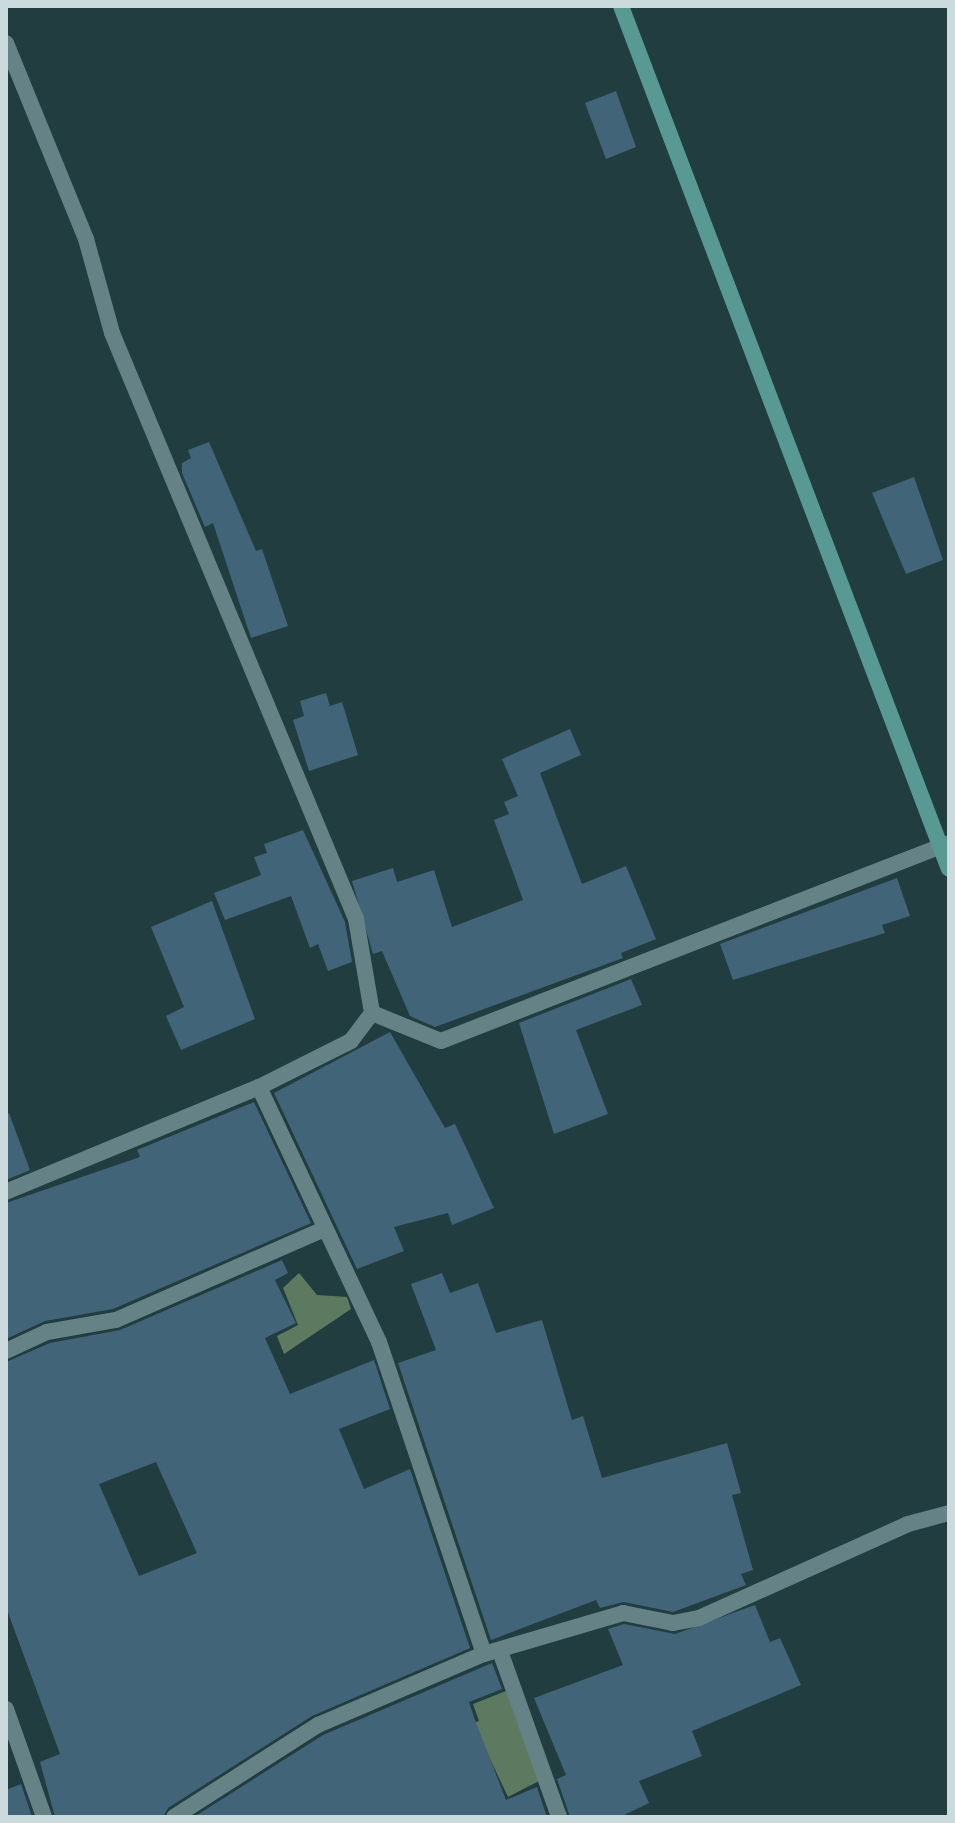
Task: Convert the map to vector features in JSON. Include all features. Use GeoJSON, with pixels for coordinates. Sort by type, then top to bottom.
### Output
{"type":"FeatureCollection","features":[{"type":"Feature","properties":{"kind":"street"},"geometry":{"type":"LineString","coordinates":[[621,6],[944,844],[949,869]]}},
{"type":"Feature","properties":{"kind":"street"},"geometry":{"type":"LineString","coordinates":[[6,43],[86,239],[112,333],[356,919],[372,1013],[351,1041],[259,1087],[6,1192]]}},
{"type":"Feature","properties":{"kind":"street"},"geometry":{"type":"LineString","coordinates":[[372,1013],[441,1041],[944,844]]}},
{"type":"Feature","properties":{"kind":"street"},"geometry":{"type":"LineString","coordinates":[[259,1087],[379,1342],[492,1653],[559,1817]]}},
{"type":"Feature","properties":{"kind":"street"},"geometry":{"type":"LineString","coordinates":[[6,1351],[47,1332],[116,1320],[324,1229]]}},
{"type":"Feature","properties":{"kind":"street"},"geometry":{"type":"LineString","coordinates":[[174,1817],[318,1725],[492,1653],[623,1613],[673,1623],[699,1618],[908,1524],[949,1513]]}},
{"type":"Feature","properties":{"kind":"street"},"geometry":{"type":"LineString","coordinates":[[6,1709],[44,1817]]}},
{"type":"Feature","properties":{"kind":"green space"},"geometry":{"type":"Polygon","coordinates":[[[299,1273],[317,1295],[347,1297],[351,1309],[284,1354],[277,1336],[298,1325],[283,1288],[299,1273]]]}},
{"type":"Feature","properties":{"kind":"green space"},"geometry":{"type":"Polygon","coordinates":[[[506,1691],[539,1781],[508,1797],[473,1723],[479,1721],[473,1704],[506,1691]]]}},
{"type":"Feature","properties":{"kind":"building"},"geometry":{"type":"Polygon","coordinates":[[[616,91],[636,147],[606,159],[585,103],[616,91]]]}},
{"type":"Feature","properties":{"kind":"building"},"geometry":{"type":"Polygon","coordinates":[[[209,442],[256,551],[262,549],[288,626],[251,638],[213,523],[205,527],[182,473],[182,463],[191,458],[188,450],[209,442]]]}},
{"type":"Feature","properties":{"kind":"building"},"geometry":{"type":"Polygon","coordinates":[[[914,477],[943,560],[906,574],[872,493],[914,477]]]}},
{"type":"Feature","properties":{"kind":"building"},"geometry":{"type":"Polygon","coordinates":[[[326,693],[330,706],[342,702],[358,755],[309,771],[293,720],[304,716],[300,701],[326,693]]]}},
{"type":"Feature","properties":{"kind":"building"},"geometry":{"type":"Polygon","coordinates":[[[570,729],[581,755],[540,773],[582,884],[626,866],[656,939],[621,953],[623,958],[435,1027],[410,1016],[382,951],[373,954],[352,881],[393,868],[397,882],[434,870],[452,927],[523,900],[494,820],[509,814],[504,802],[518,796],[502,759],[570,729]]]}},
{"type":"Feature","properties":{"kind":"building"},"geometry":{"type":"Polygon","coordinates":[[[303,830],[345,922],[352,962],[328,971],[318,944],[310,948],[291,896],[225,920],[214,893],[261,875],[254,857],[267,853],[264,844],[303,830]]]}},
{"type":"Feature","properties":{"kind":"building"},"geometry":{"type":"Polygon","coordinates":[[[897,878],[910,916],[882,925],[885,933],[733,980],[720,944],[897,878]]]}},
{"type":"Feature","properties":{"kind":"building"},"geometry":{"type":"Polygon","coordinates":[[[212,901],[255,1019],[181,1050],[166,1016],[184,1007],[151,927],[212,901]]]}},
{"type":"Feature","properties":{"kind":"building"},"geometry":{"type":"Polygon","coordinates":[[[631,979],[642,1005],[576,1030],[608,1114],[554,1134],[519,1023],[631,979]]]}},
{"type":"Feature","properties":{"kind":"building"},"geometry":{"type":"Polygon","coordinates":[[[390,1032],[445,1128],[455,1124],[494,1208],[452,1225],[448,1213],[394,1227],[404,1251],[357,1269],[274,1093],[390,1032]]]}},
{"type":"Feature","properties":{"kind":"building"},"geometry":{"type":"Polygon","coordinates":[[[254,1102],[311,1223],[113,1309],[45,1321],[6,1339],[6,1203],[140,1157],[137,1150],[254,1102]]]}},
{"type":"Feature","properties":{"kind":"building"},"geometry":{"type":"Polygon","coordinates":[[[9,1113],[30,1170],[6,1180],[6,1114],[9,1113]]]}},
{"type":"Feature","properties":{"kind":"building"},"geometry":{"type":"Polygon","coordinates":[[[282,1260],[288,1273],[275,1280],[296,1323],[265,1338],[290,1394],[374,1360],[390,1409],[339,1429],[364,1489],[410,1469],[470,1648],[312,1716],[168,1808],[163,1817],[55,1817],[40,1762],[60,1754],[6,1607],[6,1362],[50,1343],[120,1330],[282,1260]],[[156,1462],[99,1484],[139,1576],[197,1553],[156,1462]]]}},
{"type":"Feature","properties":{"kind":"building"},"geometry":{"type":"Polygon","coordinates":[[[442,1273],[450,1293],[478,1283],[496,1333],[542,1320],[572,1420],[583,1416],[602,1478],[727,1443],[741,1493],[732,1495],[753,1570],[741,1574],[746,1585],[673,1612],[624,1602],[600,1608],[596,1600],[491,1640],[398,1363],[436,1350],[411,1284],[442,1273]]]}},
{"type":"Feature","properties":{"kind":"building"},"geometry":{"type":"Polygon","coordinates":[[[755,1605],[770,1642],[780,1638],[801,1685],[692,1731],[702,1756],[639,1781],[649,1803],[620,1817],[570,1817],[557,1779],[566,1775],[534,1698],[623,1665],[608,1629],[624,1624],[675,1634],[755,1605]]]}},
{"type":"Feature","properties":{"kind":"building"},"geometry":{"type":"Polygon","coordinates":[[[492,1663],[502,1689],[469,1702],[475,1720],[506,1800],[537,1787],[547,1817],[194,1817],[323,1735],[492,1663]]]}},
{"type":"Feature","properties":{"kind":"building"},"geometry":{"type":"Polygon","coordinates":[[[21,1784],[32,1817],[6,1817],[6,1790],[21,1784]]]}}]}
